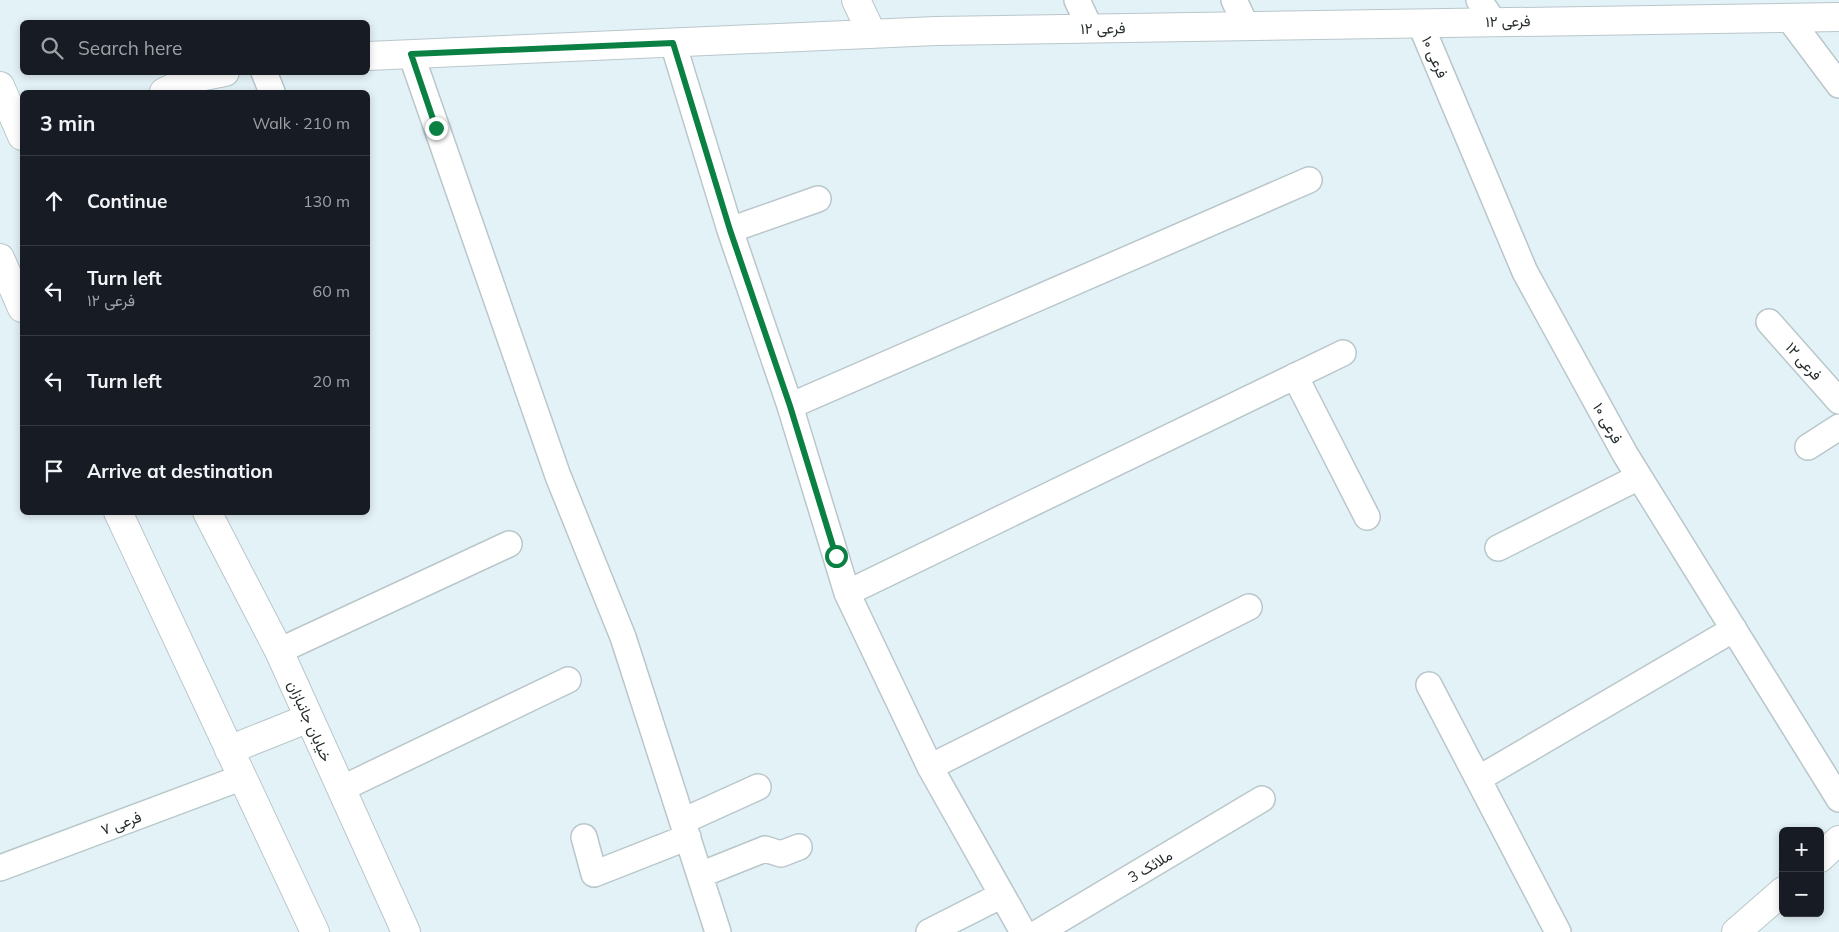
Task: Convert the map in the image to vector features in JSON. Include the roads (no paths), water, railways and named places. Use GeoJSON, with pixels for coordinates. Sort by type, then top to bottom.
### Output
{"type":"FeatureCollection","features":[{"type":"Feature","properties":{"kind":"street"},"geometry":{"type":"LineString","coordinates":[[856,0],[872,34]]}},
{"type":"Feature","properties":{"kind":"street"},"geometry":{"type":"LineString","coordinates":[[1077,0],[1090,28]]}},
{"type":"Feature","properties":{"kind":"street"},"geometry":{"type":"LineString","coordinates":[[1234,0],[1246,26]]}},
{"type":"Feature","properties":{"kind":"street","name":"فرعی ۱۲"},"geometry":{"type":"LineString","coordinates":[[370,56],[872,34],[1090,28],[1420,23],[1486,11],[1788,18],[1839,17]]}},
{"type":"Feature","properties":{"kind":"street"},"geometry":{"type":"LineString","coordinates":[[1788,18],[1839,85]]}},
{"type":"Feature","properties":{"kind":"street","name":"فرعی ۱۰"},"geometry":{"type":"LineString","coordinates":[[1420,23],[1525,272],[1639,476],[1839,800]]}},
{"type":"Feature","properties":{"kind":"street"},"geometry":{"type":"LineString","coordinates":[[673,43],[730,230],[790,406],[847,594],[930,767],[1023,932]]}},
{"type":"Feature","properties":{"kind":"street"},"geometry":{"type":"LineString","coordinates":[[411,54],[558,476],[623,637],[718,932]]}},
{"type":"Feature","properties":{"kind":"street"},"geometry":{"type":"LineString","coordinates":[[168,90],[194,78],[210,75]]}},
{"type":"Feature","properties":{"kind":"street"},"geometry":{"type":"LineString","coordinates":[[265,75],[271,90]]}},
{"type":"Feature","properties":{"kind":"street"},"geometry":{"type":"LineString","coordinates":[[0,86],[20,131]]}},
{"type":"Feature","properties":{"kind":"street"},"geometry":{"type":"LineString","coordinates":[[790,406],[1309,180]]}},
{"type":"Feature","properties":{"kind":"street"},"geometry":{"type":"LineString","coordinates":[[730,230],[818,199]]}},
{"type":"Feature","properties":{"kind":"street"},"geometry":{"type":"LineString","coordinates":[[0,258],[20,303]]}},
{"type":"Feature","properties":{"kind":"street","name":"فرعی ۱۲"},"geometry":{"type":"LineString","coordinates":[[1769,322],[1837,395]]}},
{"type":"Feature","properties":{"kind":"street"},"geometry":{"type":"LineString","coordinates":[[847,594],[1343,353]]}},
{"type":"Feature","properties":{"kind":"street"},"geometry":{"type":"LineString","coordinates":[[1296,376],[1366,517]]}},
{"type":"Feature","properties":{"kind":"street"},"geometry":{"type":"LineString","coordinates":[[1808,447],[1839,427]]}},
{"type":"Feature","properties":{"kind":"street"},"geometry":{"type":"LineString","coordinates":[[1498,548],[1639,476]]}},
{"type":"Feature","properties":{"kind":"street"},"geometry":{"type":"LineString","coordinates":[[119,515],[315,932]]}},
{"type":"Feature","properties":{"kind":"street","name":"خیابان جانبازان"},"geometry":{"type":"LineString","coordinates":[[209,515],[279,651],[406,932]]}},
{"type":"Feature","properties":{"kind":"street"},"geometry":{"type":"LineString","coordinates":[[279,651],[509,544]]}},
{"type":"Feature","properties":{"kind":"street"},"geometry":{"type":"LineString","coordinates":[[930,767],[1249,607]]}},
{"type":"Feature","properties":{"kind":"street"},"geometry":{"type":"LineString","coordinates":[[1478,779],[1734,630]]}},
{"type":"Feature","properties":{"kind":"street"},"geometry":{"type":"LineString","coordinates":[[341,789],[568,680]]}},
{"type":"Feature","properties":{"kind":"street"},"geometry":{"type":"LineString","coordinates":[[1429,685],[1558,932]]}},
{"type":"Feature","properties":{"kind":"street"},"geometry":{"type":"LineString","coordinates":[[230,750],[309,718]]}},
{"type":"Feature","properties":{"kind":"street","name":"فرعی ۷"},"geometry":{"type":"LineString","coordinates":[[0,868],[243,778]]}},
{"type":"Feature","properties":{"kind":"street"},"geometry":{"type":"LineString","coordinates":[[584,837],[594,874],[685,829],[758,787]]}},
{"type":"Feature","properties":{"kind":"street","name":"ملائک 3"},"geometry":{"type":"LineString","coordinates":[[1039,932],[1262,799]]}},
{"type":"Feature","properties":{"kind":"street"},"geometry":{"type":"LineString","coordinates":[[1824,854],[1839,840]]}},
{"type":"Feature","properties":{"kind":"street"},"geometry":{"type":"LineString","coordinates":[[700,875],[765,849],[781,854],[799,847]]}},
{"type":"Feature","properties":{"kind":"street"},"geometry":{"type":"LineString","coordinates":[[929,932],[1002,895]]}},
{"type":"Feature","properties":{"kind":"street"},"geometry":{"type":"LineString","coordinates":[[1736,932],[1779,895]]}}]}
